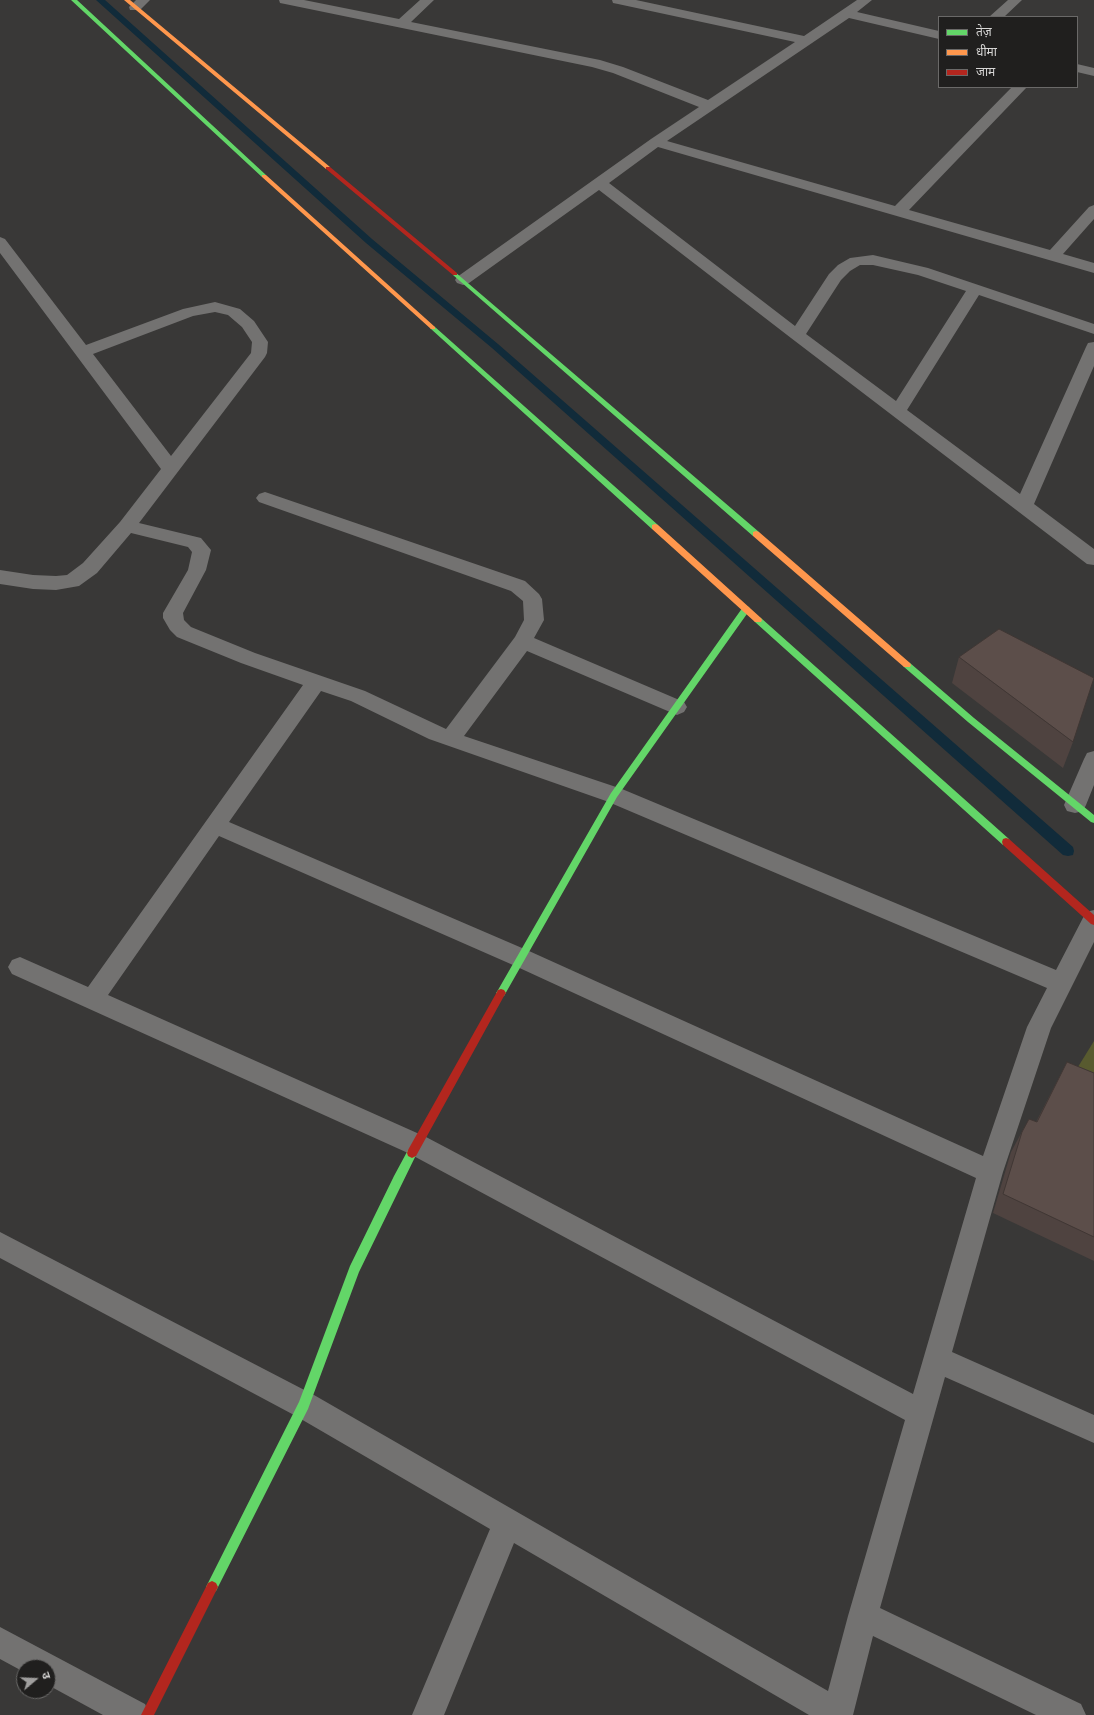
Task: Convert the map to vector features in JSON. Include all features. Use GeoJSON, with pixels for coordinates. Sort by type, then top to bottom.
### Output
{"type":"FeatureCollection","features":[{"type":"Feature","properties":{"kind":"street"},"geometry":{"type":"LineString","coordinates":[[0,1244],[304,1405],[837,1715],[863,1616],[938,1359],[990,1172],[1039,1027],[1094,920],[206,123],[74,0]]}},
{"type":"Feature","properties":{"kind":"street"},"geometry":{"type":"LineString","coordinates":[[285,0],[595,63],[710,106]]}},
{"type":"Feature","properties":{"kind":"street"},"geometry":{"type":"LineString","coordinates":[[402,23],[428,0]]}},
{"type":"Feature","properties":{"kind":"street"},"geometry":{"type":"LineString","coordinates":[[618,0],[806,40]]}},
{"type":"Feature","properties":{"kind":"street"},"geometry":{"type":"LineString","coordinates":[[462,280],[656,142],[866,0]]}},
{"type":"Feature","properties":{"kind":"street"},"geometry":{"type":"LineString","coordinates":[[997,16],[1016,0]]}},
{"type":"Feature","properties":{"kind":"street"},"geometry":{"type":"LineString","coordinates":[[135,2],[462,280],[965,715],[1094,820]]}},
{"type":"Feature","properties":{"kind":"street"},"geometry":{"type":"LineString","coordinates":[[846,13],[938,35]]}},
{"type":"Feature","properties":{"kind":"street"},"geometry":{"type":"LineString","coordinates":[[1078,68],[1094,72]]}},
{"type":"Feature","properties":{"kind":"street"},"geometry":{"type":"LineString","coordinates":[[898,212],[1019,88]]}},
{"type":"Feature","properties":{"kind":"street"},"geometry":{"type":"LineString","coordinates":[[656,142],[1094,268]]}},
{"type":"Feature","properties":{"kind":"street"},"geometry":{"type":"LineString","coordinates":[[600,183],[797,335],[1094,559]]}},
{"type":"Feature","properties":{"kind":"street"},"geometry":{"type":"LineString","coordinates":[[1053,256],[1094,210]]}},
{"type":"Feature","properties":{"kind":"street"},"geometry":{"type":"LineString","coordinates":[[0,242],[171,469]]}},
{"type":"Feature","properties":{"kind":"street"},"geometry":{"type":"LineString","coordinates":[[797,335],[835,277],[844,268],[856,261],[873,260],[915,270],[1094,329]]}},
{"type":"Feature","properties":{"kind":"street"},"geometry":{"type":"LineString","coordinates":[[898,411],[975,289]]}},
{"type":"Feature","properties":{"kind":"street"},"geometry":{"type":"LineString","coordinates":[[0,577],[33,582],[56,583],[72,581],[90,568],[127,526],[259,353],[260,342],[248,324],[234,312],[215,307],[189,312],[82,352]]}},
{"type":"Feature","properties":{"kind":"street"},"geometry":{"type":"LineString","coordinates":[[1024,506],[1094,347]]}},
{"type":"Feature","properties":{"kind":"street"},"geometry":{"type":"LineString","coordinates":[[265,498],[518,586],[532,599],[534,620],[523,642],[450,739]]}},
{"type":"Feature","properties":{"kind":"street"},"geometry":{"type":"LineString","coordinates":[[127,526],[194,542],[202,550],[197,570],[173,613],[173,618],[177,625],[184,632],[248,658],[358,696],[450,739],[614,795],[1061,983]]}},
{"type":"Feature","properties":{"kind":"street"},"geometry":{"type":"LineString","coordinates":[[147,1715],[304,1405],[354,1270],[398,1179],[614,795],[746,609]]}},
{"type":"Feature","properties":{"kind":"street"},"geometry":{"type":"LineString","coordinates":[[523,642],[677,707]]}},
{"type":"Feature","properties":{"kind":"street"},"geometry":{"type":"LineString","coordinates":[[92,999],[316,682]]}},
{"type":"Feature","properties":{"kind":"street"},"geometry":{"type":"LineString","coordinates":[[1075,805],[1094,759]]}},
{"type":"Feature","properties":{"kind":"street"},"geometry":{"type":"LineString","coordinates":[[215,825],[521,958],[990,1172]]}},
{"type":"Feature","properties":{"kind":"street"},"geometry":{"type":"LineString","coordinates":[[20,967],[417,1145],[922,1414]]}},
{"type":"Feature","properties":{"kind":"street"},"geometry":{"type":"LineString","coordinates":[[938,1359],[1094,1428]]}},
{"type":"Feature","properties":{"kind":"street"},"geometry":{"type":"LineString","coordinates":[[428,1715],[507,1523]]}},
{"type":"Feature","properties":{"kind":"street"},"geometry":{"type":"LineString","coordinates":[[863,1616],[1070,1715]]}},
{"type":"Feature","properties":{"kind":"street"},"geometry":{"type":"LineString","coordinates":[[0,1642],[31,1659]]}},
{"type":"Feature","properties":{"kind":"street"},"geometry":{"type":"LineString","coordinates":[[56,1673],[134,1715]]}},
{"type":"Feature","properties":{"kind":"green space"},"geometry":{"type":"Polygon","coordinates":[[[1094,1041],[1094,1082],[1073,1075],[1094,1041]]]}},
{"type":"Feature","properties":{"kind":"building"},"geometry":{"type":"Polygon","coordinates":[[[999,629],[1094,678],[1073,742],[959,657],[999,629]]]}},
{"type":"Feature","properties":{"kind":"building"},"geometry":{"type":"Polygon","coordinates":[[[1067,1062],[1094,1073],[1094,1237],[1003,1194],[1022,1132],[1029,1119],[1037,1122],[1067,1062]]]}},
{"type":"Feature","properties":{"kind":"waterway"},"geometry":{"type":"LineString","coordinates":[[100,0],[369,241],[495,346],[1068,851]]}},
{"type":"Feature","properties":{"kind":"traffic: fast"},"geometry":{"type":"LineString","coordinates":[[74,0],[264,176]]}},
{"type":"Feature","properties":{"kind":"traffic: fast"},"geometry":{"type":"LineString","coordinates":[[455,274],[756,534]]}},
{"type":"Feature","properties":{"kind":"traffic: fast"},"geometry":{"type":"LineString","coordinates":[[433,328],[655,527]]}},
{"type":"Feature","properties":{"kind":"traffic: fast"},"geometry":{"type":"LineString","coordinates":[[501,993],[614,795],[746,609]]}},
{"type":"Feature","properties":{"kind":"traffic: fast"},"geometry":{"type":"LineString","coordinates":[[758,620],[1006,842]]}},
{"type":"Feature","properties":{"kind":"traffic: fast"},"geometry":{"type":"LineString","coordinates":[[907,665],[971,720],[1094,820]]}},
{"type":"Feature","properties":{"kind":"traffic: fast"},"geometry":{"type":"LineString","coordinates":[[212,1587],[304,1405],[354,1270],[412,1153]]}},
{"type":"Feature","properties":{"kind":"traffic: slow"},"geometry":{"type":"LineString","coordinates":[[127,0],[328,168]]}},
{"type":"Feature","properties":{"kind":"traffic: slow"},"geometry":{"type":"LineString","coordinates":[[264,176],[433,328]]}},
{"type":"Feature","properties":{"kind":"traffic: slow"},"geometry":{"type":"LineString","coordinates":[[655,527],[758,620]]}},
{"type":"Feature","properties":{"kind":"traffic: slow"},"geometry":{"type":"LineString","coordinates":[[756,534],[907,665]]}},
{"type":"Feature","properties":{"kind":"traffic: jam"},"geometry":{"type":"LineString","coordinates":[[328,168],[455,274]]}},
{"type":"Feature","properties":{"kind":"traffic: jam"},"geometry":{"type":"LineString","coordinates":[[1006,842],[1094,921]]}},
{"type":"Feature","properties":{"kind":"traffic: jam"},"geometry":{"type":"LineString","coordinates":[[412,1153],[501,993]]}},
{"type":"Feature","properties":{"kind":"traffic: jam"},"geometry":{"type":"LineString","coordinates":[[147,1715],[212,1587]]}}]}
